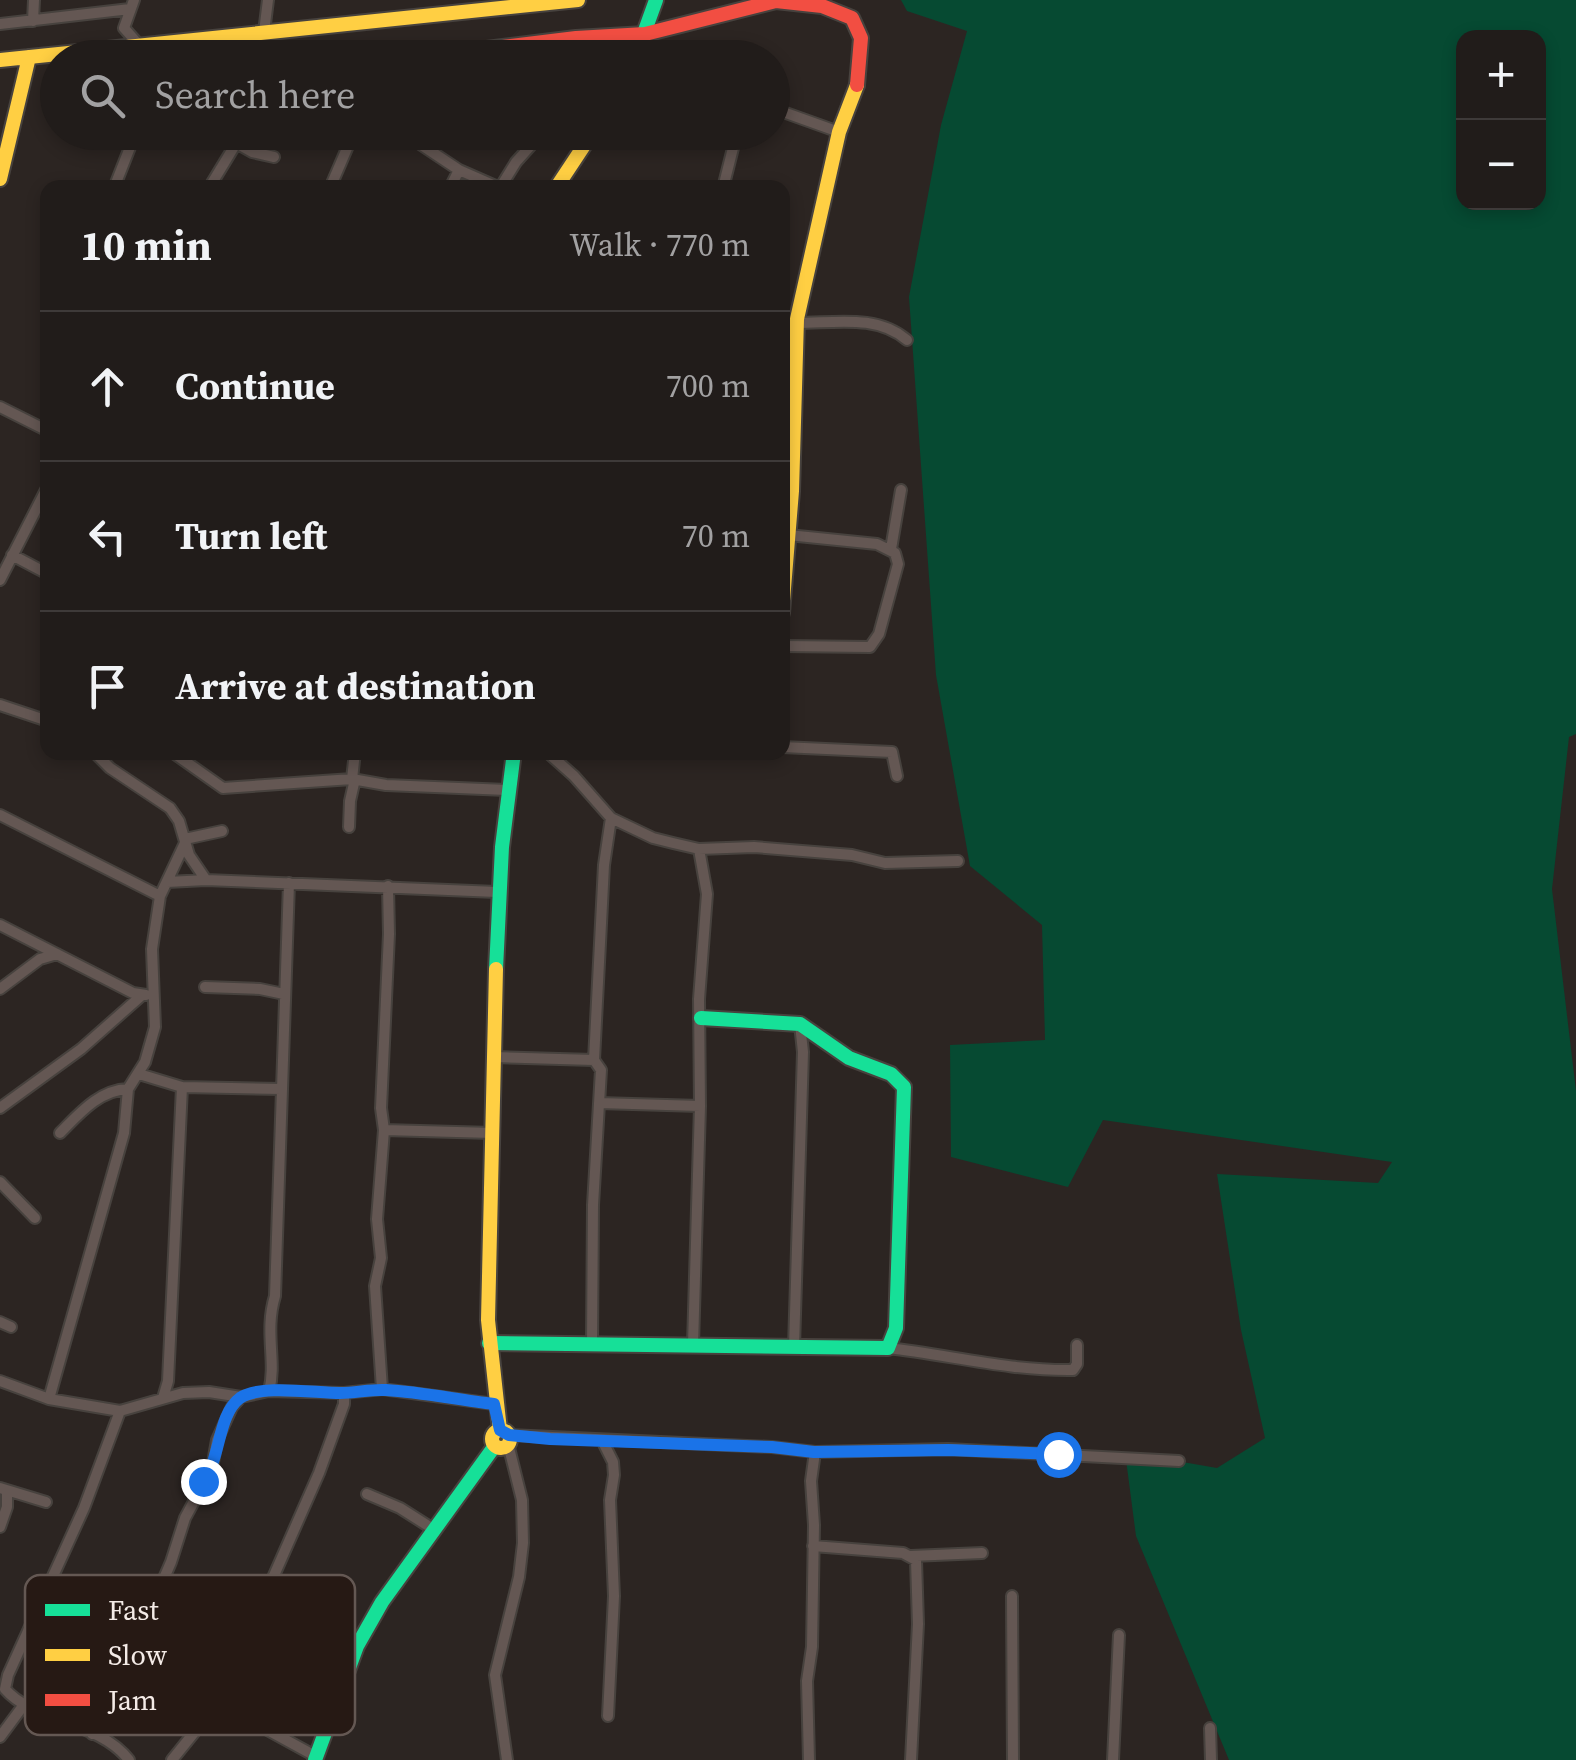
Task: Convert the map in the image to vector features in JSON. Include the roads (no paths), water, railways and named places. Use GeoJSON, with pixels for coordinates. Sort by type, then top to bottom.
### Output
{"type":"FeatureCollection","features":[{"type":"Feature","properties":{"kind":"street"},"geometry":{"type":"LineString","coordinates":[[32,21],[34,0]]}},
{"type":"Feature","properties":{"kind":"street"},"geometry":{"type":"LineString","coordinates":[[264,32],[268,0]]}},
{"type":"Feature","properties":{"kind":"street"},"geometry":{"type":"LineString","coordinates":[[193,40],[578,0]]}},
{"type":"Feature","properties":{"kind":"street"},"geometry":{"type":"LineString","coordinates":[[642,40],[656,0]]}},
{"type":"Feature","properties":{"kind":"street"},"geometry":{"type":"LineString","coordinates":[[560,40],[645,34],[776,1],[838,10],[852,18],[861,38],[858,82],[839,132],[792,320],[790,372]]}},
{"type":"Feature","properties":{"kind":"street"},"geometry":{"type":"LineString","coordinates":[[0,24],[132,4],[124,28],[135,40]]}},
{"type":"Feature","properties":{"kind":"street"},"geometry":{"type":"LineString","coordinates":[[0,60],[40,56]]}},
{"type":"Feature","properties":{"kind":"street"},"geometry":{"type":"LineString","coordinates":[[0,179],[29,57]]}},
{"type":"Feature","properties":{"kind":"street"},"geometry":{"type":"LineString","coordinates":[[790,114],[839,132]]}},
{"type":"Feature","properties":{"kind":"street"},"geometry":{"type":"LineString","coordinates":[[117,180],[129,150]]}},
{"type":"Feature","properties":{"kind":"street"},"geometry":{"type":"LineString","coordinates":[[214,180],[233,150]]}},
{"type":"Feature","properties":{"kind":"street"},"geometry":{"type":"LineString","coordinates":[[250,150],[274,157]]}},
{"type":"Feature","properties":{"kind":"street"},"geometry":{"type":"LineString","coordinates":[[333,180],[346,150]]}},
{"type":"Feature","properties":{"kind":"street"},"geometry":{"type":"LineString","coordinates":[[429,150],[482,180]]}},
{"type":"Feature","properties":{"kind":"street"},"geometry":{"type":"LineString","coordinates":[[505,180],[527,150]]}},
{"type":"Feature","properties":{"kind":"street"},"geometry":{"type":"LineString","coordinates":[[561,180],[581,150]]}},
{"type":"Feature","properties":{"kind":"street"},"geometry":{"type":"LineString","coordinates":[[724,180],[732,150]]}},
{"type":"Feature","properties":{"kind":"street"},"geometry":{"type":"LineString","coordinates":[[454,180],[459,170]]}},
{"type":"Feature","properties":{"kind":"street"},"geometry":{"type":"LineString","coordinates":[[792,320],[880,324],[908,340]]}},
{"type":"Feature","properties":{"kind":"street"},"geometry":{"type":"LineString","coordinates":[[0,406],[40,427]]}},
{"type":"Feature","properties":{"kind":"street"},"geometry":{"type":"LineString","coordinates":[[790,646],[864,649],[876,642],[898,564],[890,549],[901,490]]}},
{"type":"Feature","properties":{"kind":"street"},"geometry":{"type":"LineString","coordinates":[[0,580],[40,501]]}},
{"type":"Feature","properties":{"kind":"street"},"geometry":{"type":"LineString","coordinates":[[790,535],[850,540],[890,549]]}},
{"type":"Feature","properties":{"kind":"street"},"geometry":{"type":"LineString","coordinates":[[12,554],[40,570]]}},
{"type":"Feature","properties":{"kind":"street"},"geometry":{"type":"LineString","coordinates":[[0,705],[40,718]]}},
{"type":"Feature","properties":{"kind":"street"},"geometry":{"type":"LineString","coordinates":[[790,748],[892,752],[897,776]]}},
{"type":"Feature","properties":{"kind":"street"},"geometry":{"type":"LineString","coordinates":[[102,760],[170,808],[206,880]]}},
{"type":"Feature","properties":{"kind":"street"},"geometry":{"type":"LineString","coordinates":[[183,760],[223,788],[354,779],[386,785],[508,790]]}},
{"type":"Feature","properties":{"kind":"street"},"geometry":{"type":"LineString","coordinates":[[349,827],[354,760]]}},
{"type":"Feature","properties":{"kind":"street"},"geometry":{"type":"LineString","coordinates":[[507,1760],[495,1675],[518,1578],[522,1500],[494,1404],[488,1280],[496,892],[513,760]]}},
{"type":"Feature","properties":{"kind":"street"},"geometry":{"type":"LineString","coordinates":[[556,760],[610,818],[653,838],[699,849],[754,847],[852,855],[884,862],[958,861]]}},
{"type":"Feature","properties":{"kind":"street"},"geometry":{"type":"LineString","coordinates":[[0,815],[160,896]]}},
{"type":"Feature","properties":{"kind":"street"},"geometry":{"type":"LineString","coordinates":[[592,1344],[593,1205],[601,1070],[594,1060],[610,818]]}},
{"type":"Feature","properties":{"kind":"street"},"geometry":{"type":"LineString","coordinates":[[185,841],[222,831]]}},
{"type":"Feature","properties":{"kind":"street"},"geometry":{"type":"LineString","coordinates":[[49,1399],[124,1133],[128,1089],[139,1074],[154,1027],[146,995],[160,896],[185,841]]}},
{"type":"Feature","properties":{"kind":"street"},"geometry":{"type":"LineString","coordinates":[[693,1345],[701,950],[707,894],[699,849]]}},
{"type":"Feature","properties":{"kind":"street"},"geometry":{"type":"LineString","coordinates":[[167,882],[289,882],[496,892]]}},
{"type":"Feature","properties":{"kind":"street"},"geometry":{"type":"LineString","coordinates":[[269,1391],[289,882]]}},
{"type":"Feature","properties":{"kind":"street"},"geometry":{"type":"LineString","coordinates":[[382,1390],[375,1286],[381,1258],[376,1219],[384,1130],[381,1108],[390,934],[388,886]]}},
{"type":"Feature","properties":{"kind":"street"},"geometry":{"type":"LineString","coordinates":[[0,925],[146,995]]}},
{"type":"Feature","properties":{"kind":"street"},"geometry":{"type":"LineString","coordinates":[[0,989],[40,959],[58,954]]}},
{"type":"Feature","properties":{"kind":"street"},"geometry":{"type":"LineString","coordinates":[[206,987],[284,994]]}},
{"type":"Feature","properties":{"kind":"street"},"geometry":{"type":"LineString","coordinates":[[0,1108],[81,1050],[146,995]]}},
{"type":"Feature","properties":{"kind":"street"},"geometry":{"type":"LineString","coordinates":[[701,1018],[800,1024],[849,1058],[892,1074],[904,1087],[896,1328],[888,1348]]}},
{"type":"Feature","properties":{"kind":"street"},"geometry":{"type":"LineString","coordinates":[[794,1347],[803,1061],[800,1024]]}},
{"type":"Feature","properties":{"kind":"street"},"geometry":{"type":"LineString","coordinates":[[492,1057],[594,1060]]}},
{"type":"Feature","properties":{"kind":"street"},"geometry":{"type":"LineString","coordinates":[[139,1074],[182,1086],[281,1089]]}},
{"type":"Feature","properties":{"kind":"street"},"geometry":{"type":"LineString","coordinates":[[163,1398],[168,1381],[182,1086]]}},
{"type":"Feature","properties":{"kind":"street"},"geometry":{"type":"LineString","coordinates":[[60,1133],[86,1106],[106,1094],[128,1089]]}},
{"type":"Feature","properties":{"kind":"street"},"geometry":{"type":"LineString","coordinates":[[599,1103],[700,1106]]}},
{"type":"Feature","properties":{"kind":"street"},"geometry":{"type":"LineString","coordinates":[[384,1130],[493,1134]]}},
{"type":"Feature","properties":{"kind":"street"},"geometry":{"type":"LineString","coordinates":[[0,1182],[35,1218]]}},
{"type":"Feature","properties":{"kind":"street"},"geometry":{"type":"LineString","coordinates":[[489,1343],[888,1348],[948,1355],[986,1366],[1046,1370],[1072,1370],[1077,1364],[1077,1345]]}},
{"type":"Feature","properties":{"kind":"street"},"geometry":{"type":"LineString","coordinates":[[0,1381],[49,1399],[120,1411],[197,1392],[241,1397],[269,1391],[382,1390],[494,1404]]}},
{"type":"Feature","properties":{"kind":"street"},"geometry":{"type":"LineString","coordinates":[[274,1575],[319,1473],[344,1404],[344,1393]]}},
{"type":"Feature","properties":{"kind":"street"},"geometry":{"type":"LineString","coordinates":[[166,1575],[185,1518],[212,1468],[217,1440],[241,1397]]}},
{"type":"Feature","properties":{"kind":"street"},"geometry":{"type":"LineString","coordinates":[[54,1575],[84,1508],[120,1411]]}},
{"type":"Feature","properties":{"kind":"street"},"geometry":{"type":"LineString","coordinates":[[503,1439],[772,1447],[814,1452],[948,1450],[1179,1462]]}},
{"type":"Feature","properties":{"kind":"street"},"geometry":{"type":"LineString","coordinates":[[355,1652],[382,1602],[503,1439]]}},
{"type":"Feature","properties":{"kind":"street"},"geometry":{"type":"LineString","coordinates":[[602,1442],[613,1462],[614,1476],[610,1500],[614,1596],[608,1716]]}},
{"type":"Feature","properties":{"kind":"street"},"geometry":{"type":"LineString","coordinates":[[809,1760],[807,1681],[812,1647],[814,1452]]}},
{"type":"Feature","properties":{"kind":"street"},"geometry":{"type":"LineString","coordinates":[[0,1527],[7,1507],[4,1490],[46,1502]]}},
{"type":"Feature","properties":{"kind":"street"},"geometry":{"type":"LineString","coordinates":[[366,1494],[400,1508],[434,1529]]}},
{"type":"Feature","properties":{"kind":"street"},"geometry":{"type":"LineString","coordinates":[[813,1546],[910,1556],[982,1554]]}},
{"type":"Feature","properties":{"kind":"street"},"geometry":{"type":"LineString","coordinates":[[910,1556],[916,1560],[918,1624],[910,1760]]}},
{"type":"Feature","properties":{"kind":"street"},"geometry":{"type":"LineString","coordinates":[[1012,1596],[1013,1760]]}},
{"type":"Feature","properties":{"kind":"street"},"geometry":{"type":"LineString","coordinates":[[1113,1760],[1119,1635]]}},
{"type":"Feature","properties":{"kind":"street"},"geometry":{"type":"LineString","coordinates":[[25,1638],[4,1689],[25,1707]]}},
{"type":"Feature","properties":{"kind":"street"},"geometry":{"type":"LineString","coordinates":[[0,1738],[22,1706]]}},
{"type":"Feature","properties":{"kind":"street"},"geometry":{"type":"LineString","coordinates":[[1210,1728],[1211,1760]]}},
{"type":"Feature","properties":{"kind":"street"},"geometry":{"type":"LineString","coordinates":[[93,1735],[129,1760]]}},
{"type":"Feature","properties":{"kind":"street"},"geometry":{"type":"LineString","coordinates":[[172,1760],[192,1735]]}},
{"type":"Feature","properties":{"kind":"street"},"geometry":{"type":"LineString","coordinates":[[274,1735],[316,1759],[325,1735]]}}]}
